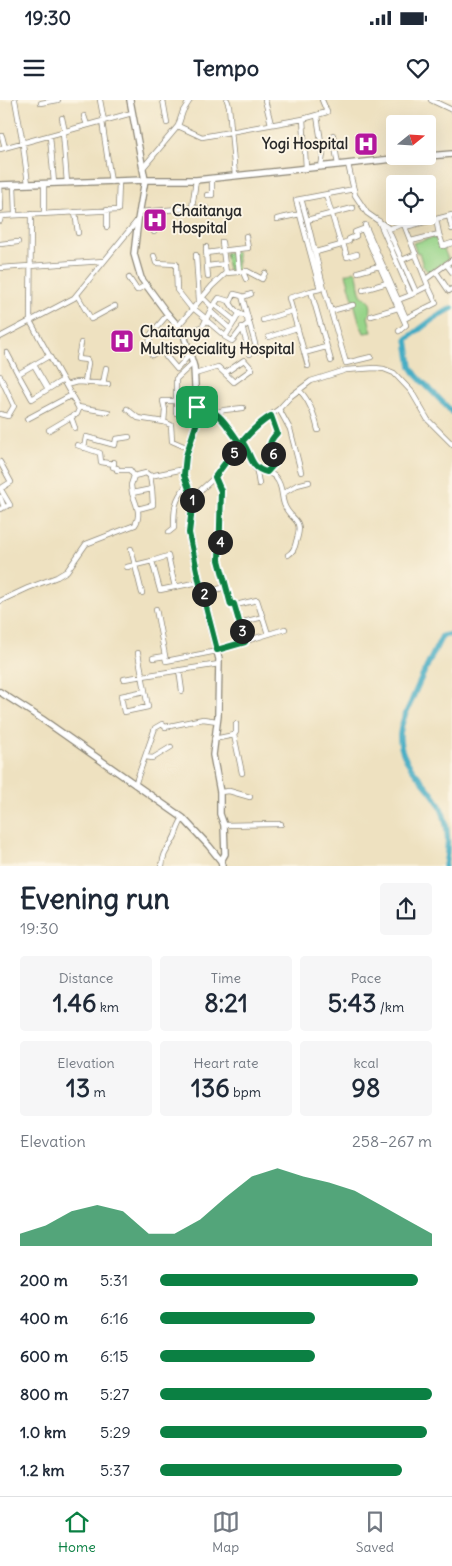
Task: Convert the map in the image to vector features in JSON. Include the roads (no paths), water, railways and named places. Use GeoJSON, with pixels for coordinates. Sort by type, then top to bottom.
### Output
{"type":"FeatureCollection","features":[{"type":"Feature","properties":{"kind":"main road"},"geometry":{"type":"LineString","coordinates":[[0,692],[42,719],[183,818],[221,864],[225,854],[224,825],[220,814],[220,792],[213,755],[217,721],[219,664],[189,533],[192,498],[184,475],[186,456],[197,422],[195,374],[184,335],[141,278],[134,254],[145,180],[130,100]]}},
{"type":"Feature","properties":{"kind":"main road"},"geometry":{"type":"LineString","coordinates":[[436,155],[452,154]]}},
{"type":"Feature","properties":{"kind":"main road"},"geometry":{"type":"LineString","coordinates":[[0,185],[196,180],[386,160]]}},
{"type":"Feature","properties":{"kind":"street"},"geometry":{"type":"LineString","coordinates":[[15,100],[28,184]]}},
{"type":"Feature","properties":{"kind":"street"},"geometry":{"type":"LineString","coordinates":[[41,103],[58,100]]}},
{"type":"Feature","properties":{"kind":"street"},"geometry":{"type":"LineString","coordinates":[[100,100],[111,182]]}},
{"type":"Feature","properties":{"kind":"street"},"geometry":{"type":"LineString","coordinates":[[163,100],[167,123]]}},
{"type":"Feature","properties":{"kind":"street"},"geometry":{"type":"LineString","coordinates":[[142,169],[178,126],[183,111],[190,100]]}},
{"type":"Feature","properties":{"kind":"street"},"geometry":{"type":"LineString","coordinates":[[227,100],[232,131],[235,176]]}},
{"type":"Feature","properties":{"kind":"street"},"geometry":{"type":"LineString","coordinates":[[264,100],[272,124]]}},
{"type":"Feature","properties":{"kind":"street"},"geometry":{"type":"LineString","coordinates":[[178,126],[202,137],[302,119],[327,112],[322,100]]}},
{"type":"Feature","properties":{"kind":"street"},"geometry":{"type":"LineString","coordinates":[[432,100],[452,110]]}},
{"type":"Feature","properties":{"kind":"street"},"geometry":{"type":"LineString","coordinates":[[2,136],[2,148],[23,144],[132,113]]}},
{"type":"Feature","properties":{"kind":"street"},"geometry":{"type":"LineString","coordinates":[[84,116],[86,126]]}},
{"type":"Feature","properties":{"kind":"street"},"geometry":{"type":"LineString","coordinates":[[317,116],[323,154],[321,166]]}},
{"type":"Feature","properties":{"kind":"street"},"geometry":{"type":"LineString","coordinates":[[62,118],[67,183]]}},
{"type":"Feature","properties":{"kind":"street"},"geometry":{"type":"LineString","coordinates":[[302,119],[306,168]]}},
{"type":"Feature","properties":{"kind":"street"},"geometry":{"type":"LineString","coordinates":[[333,135],[338,165]]}},
{"type":"Feature","properties":{"kind":"street"},"geometry":{"type":"LineString","coordinates":[[50,136],[54,183]]}},
{"type":"Feature","properties":{"kind":"street"},"geometry":{"type":"LineString","coordinates":[[348,164],[355,195],[367,213],[388,229],[416,292]]}},
{"type":"Feature","properties":{"kind":"street"},"geometry":{"type":"LineString","coordinates":[[208,195],[212,195],[212,178]]}},
{"type":"Feature","properties":{"kind":"street"},"geometry":{"type":"LineString","coordinates":[[192,208],[196,180]]}},
{"type":"Feature","properties":{"kind":"street"},"geometry":{"type":"LineString","coordinates":[[0,222],[1,216],[118,210],[119,181]]}},
{"type":"Feature","properties":{"kind":"street"},"geometry":{"type":"LineString","coordinates":[[14,184],[14,215]]}},
{"type":"Feature","properties":{"kind":"street"},"geometry":{"type":"LineString","coordinates":[[44,184],[44,214]]}},
{"type":"Feature","properties":{"kind":"street"},"geometry":{"type":"LineString","coordinates":[[0,185],[1,208]]}},
{"type":"Feature","properties":{"kind":"street"},"geometry":{"type":"LineString","coordinates":[[308,366],[289,298],[320,289],[296,200],[354,189]]}},
{"type":"Feature","properties":{"kind":"street"},"geometry":{"type":"LineString","coordinates":[[326,195],[347,257],[357,254]]}},
{"type":"Feature","properties":{"kind":"street"},"geometry":{"type":"LineString","coordinates":[[302,202],[322,281],[346,363],[370,357]]}},
{"type":"Feature","properties":{"kind":"street"},"geometry":{"type":"LineString","coordinates":[[139,212],[206,208]]}},
{"type":"Feature","properties":{"kind":"street"},"geometry":{"type":"LineString","coordinates":[[307,220],[354,208]]}},
{"type":"Feature","properties":{"kind":"street"},"geometry":{"type":"LineString","coordinates":[[107,210],[107,226]]}},
{"type":"Feature","properties":{"kind":"street"},"geometry":{"type":"LineString","coordinates":[[76,212],[78,233]]}},
{"type":"Feature","properties":{"kind":"street"},"geometry":{"type":"LineString","coordinates":[[148,212],[154,232]]}},
{"type":"Feature","properties":{"kind":"street"},"geometry":{"type":"LineString","coordinates":[[31,214],[30,321],[79,409],[77,414],[49,430]]}},
{"type":"Feature","properties":{"kind":"street"},"geometry":{"type":"LineString","coordinates":[[277,219],[300,214]]}},
{"type":"Feature","properties":{"kind":"street"},"geometry":{"type":"LineString","coordinates":[[452,229],[450,216],[436,219],[443,246],[452,244]]}},
{"type":"Feature","properties":{"kind":"street"},"geometry":{"type":"LineString","coordinates":[[0,337],[74,298],[138,220]]}},
{"type":"Feature","properties":{"kind":"street"},"geometry":{"type":"LineString","coordinates":[[378,220],[411,295]]}},
{"type":"Feature","properties":{"kind":"street"},"geometry":{"type":"LineString","coordinates":[[365,225],[406,318],[436,303],[404,224],[388,229]]}},
{"type":"Feature","properties":{"kind":"street"},"geometry":{"type":"LineString","coordinates":[[405,227],[413,225]]}},
{"type":"Feature","properties":{"kind":"street"},"geometry":{"type":"LineString","coordinates":[[336,229],[343,227]]}},
{"type":"Feature","properties":{"kind":"street"},"geometry":{"type":"LineString","coordinates":[[316,252],[341,245],[356,236],[354,232],[363,229],[406,325],[399,331]]}},
{"type":"Feature","properties":{"kind":"street"},"geometry":{"type":"LineString","coordinates":[[411,241],[439,234]]}},
{"type":"Feature","properties":{"kind":"street"},"geometry":{"type":"LineString","coordinates":[[206,253],[248,248],[246,236]]}},
{"type":"Feature","properties":{"kind":"street"},"geometry":{"type":"LineString","coordinates":[[0,244],[18,242]]}},
{"type":"Feature","properties":{"kind":"street"},"geometry":{"type":"LineString","coordinates":[[222,242],[226,273]]}},
{"type":"Feature","properties":{"kind":"street"},"geometry":{"type":"LineString","coordinates":[[206,247],[208,277]]}},
{"type":"Feature","properties":{"kind":"street"},"geometry":{"type":"LineString","coordinates":[[237,249],[241,272],[246,279]]}},
{"type":"Feature","properties":{"kind":"street"},"geometry":{"type":"LineString","coordinates":[[402,260],[416,254]]}},
{"type":"Feature","properties":{"kind":"street"},"geometry":{"type":"LineString","coordinates":[[196,255],[201,299],[212,308],[235,321]]}},
{"type":"Feature","properties":{"kind":"street"},"geometry":{"type":"LineString","coordinates":[[154,256],[156,263],[176,264],[177,290],[193,308],[205,318],[225,336],[226,339],[232,341],[236,337],[242,327],[248,324],[247,317],[236,313],[230,303],[219,298],[205,318],[204,326],[184,335]]}},
{"type":"Feature","properties":{"kind":"street"},"geometry":{"type":"LineString","coordinates":[[426,280],[452,260]]}},
{"type":"Feature","properties":{"kind":"street"},"geometry":{"type":"LineString","coordinates":[[0,268],[104,261]]}},
{"type":"Feature","properties":{"kind":"street"},"geometry":{"type":"LineString","coordinates":[[207,266],[225,264]]}},
{"type":"Feature","properties":{"kind":"street"},"geometry":{"type":"LineString","coordinates":[[446,264],[452,272]]}},
{"type":"Feature","properties":{"kind":"street"},"geometry":{"type":"LineString","coordinates":[[358,272],[379,266]]}},
{"type":"Feature","properties":{"kind":"street"},"geometry":{"type":"LineString","coordinates":[[178,326],[212,286],[226,273],[246,271],[262,279],[265,273]]}},
{"type":"Feature","properties":{"kind":"street"},"geometry":{"type":"LineString","coordinates":[[436,272],[449,291],[452,289]]}},
{"type":"Feature","properties":{"kind":"street"},"geometry":{"type":"LineString","coordinates":[[129,278],[137,290],[146,285]]}},
{"type":"Feature","properties":{"kind":"street"},"geometry":{"type":"LineString","coordinates":[[363,290],[387,283]]}},
{"type":"Feature","properties":{"kind":"street"},"geometry":{"type":"LineString","coordinates":[[398,300],[428,286]]}},
{"type":"Feature","properties":{"kind":"street"},"geometry":{"type":"LineString","coordinates":[[311,291],[330,361]]}},
{"type":"Feature","properties":{"kind":"street"},"geometry":{"type":"LineString","coordinates":[[230,303],[234,294],[243,297],[251,294]]}},
{"type":"Feature","properties":{"kind":"street"},"geometry":{"type":"LineString","coordinates":[[77,295],[91,319],[115,306]]}},
{"type":"Feature","properties":{"kind":"street"},"geometry":{"type":"LineString","coordinates":[[243,297],[257,351]]}},
{"type":"Feature","properties":{"kind":"street"},"geometry":{"type":"LineString","coordinates":[[331,311],[353,305]]}},
{"type":"Feature","properties":{"kind":"street"},"geometry":{"type":"LineString","coordinates":[[212,308],[230,329]]}},
{"type":"Feature","properties":{"kind":"street"},"geometry":{"type":"LineString","coordinates":[[371,316],[398,308]]}},
{"type":"Feature","properties":{"kind":"street"},"geometry":{"type":"LineString","coordinates":[[263,320],[292,311]]}},
{"type":"Feature","properties":{"kind":"street"},"geometry":{"type":"LineString","coordinates":[[148,349],[151,334],[168,314]]}},
{"type":"Feature","properties":{"kind":"street"},"geometry":{"type":"LineString","coordinates":[[225,336],[239,314]]}},
{"type":"Feature","properties":{"kind":"street"},"geometry":{"type":"LineString","coordinates":[[242,327],[250,354]]}},
{"type":"Feature","properties":{"kind":"street"},"geometry":{"type":"LineString","coordinates":[[268,338],[297,328]]}},
{"type":"Feature","properties":{"kind":"street"},"geometry":{"type":"LineString","coordinates":[[82,343],[78,359],[87,360],[85,382]]}},
{"type":"Feature","properties":{"kind":"street"},"geometry":{"type":"LineString","coordinates":[[304,353],[326,346]]}},
{"type":"Feature","properties":{"kind":"street"},"geometry":{"type":"LineString","coordinates":[[152,355],[160,349],[166,357],[177,369],[189,355],[183,350],[172,352],[166,357]]}},
{"type":"Feature","properties":{"kind":"street"},"geometry":{"type":"LineString","coordinates":[[7,353],[32,399],[48,389],[64,383],[85,382],[105,384],[106,368]]}},
{"type":"Feature","properties":{"kind":"street"},"geometry":{"type":"LineString","coordinates":[[18,374],[49,356]]}},
{"type":"Feature","properties":{"kind":"street"},"geometry":{"type":"LineString","coordinates":[[195,374],[218,367],[234,382],[252,369],[244,360],[225,373]]}},
{"type":"Feature","properties":{"kind":"street"},"geometry":{"type":"LineString","coordinates":[[176,413],[176,379],[193,363]]}},
{"type":"Feature","properties":{"kind":"street"},"geometry":{"type":"LineString","coordinates":[[34,364],[48,389]]}},
{"type":"Feature","properties":{"kind":"street"},"geometry":{"type":"LineString","coordinates":[[192,498],[215,477],[261,422],[279,410],[292,396],[311,381],[346,370],[366,367],[384,369],[394,374],[411,391],[428,420],[452,444]]}},
{"type":"Feature","properties":{"kind":"street"},"geometry":{"type":"LineString","coordinates":[[0,376],[14,406],[8,416],[0,414]]}},
{"type":"Feature","properties":{"kind":"street"},"geometry":{"type":"LineString","coordinates":[[300,391],[305,395],[318,430]]}},
{"type":"Feature","properties":{"kind":"street"},"geometry":{"type":"LineString","coordinates":[[27,419],[72,395]]}},
{"type":"Feature","properties":{"kind":"street"},"geometry":{"type":"LineString","coordinates":[[164,422],[165,410],[163,402],[175,401]]}},
{"type":"Feature","properties":{"kind":"street"},"geometry":{"type":"LineString","coordinates":[[78,406],[108,412]]}},
{"type":"Feature","properties":{"kind":"street"},"geometry":{"type":"LineString","coordinates":[[197,407],[206,407],[220,416],[242,444],[255,468],[273,474],[279,481],[286,509],[298,521],[300,529],[294,549],[288,555]]}},
{"type":"Feature","properties":{"kind":"street"},"geometry":{"type":"LineString","coordinates":[[214,413],[243,408]]}},
{"type":"Feature","properties":{"kind":"street"},"geometry":{"type":"LineString","coordinates":[[128,409],[138,418],[171,425],[172,441],[188,448]]}},
{"type":"Feature","properties":{"kind":"street"},"geometry":{"type":"LineString","coordinates":[[279,410],[290,429],[301,472]]}},
{"type":"Feature","properties":{"kind":"street"},"geometry":{"type":"LineString","coordinates":[[259,484],[257,472],[264,471],[275,463],[270,443],[277,433],[271,416]]}},
{"type":"Feature","properties":{"kind":"street"},"geometry":{"type":"LineString","coordinates":[[71,417],[75,428]]}},
{"type":"Feature","properties":{"kind":"street"},"geometry":{"type":"LineString","coordinates":[[84,448],[86,437],[115,445],[116,439],[129,437]]}},
{"type":"Feature","properties":{"kind":"street"},"geometry":{"type":"LineString","coordinates":[[77,445],[100,453],[101,462],[114,462],[113,467],[117,468],[117,470],[130,470],[134,476]]}},
{"type":"Feature","properties":{"kind":"street"},"geometry":{"type":"LineString","coordinates":[[0,462],[11,482],[0,489],[10,505],[2,508],[0,497]]}},
{"type":"Feature","properties":{"kind":"street"},"geometry":{"type":"LineString","coordinates":[[134,476],[146,473],[150,476],[184,469]]}},
{"type":"Feature","properties":{"kind":"street"},"geometry":{"type":"LineString","coordinates":[[0,601],[28,588],[57,578],[67,571],[86,544],[135,526],[138,520],[138,509],[131,485],[134,476]]}},
{"type":"Feature","properties":{"kind":"street"},"geometry":{"type":"LineString","coordinates":[[138,509],[153,505],[150,476]]}},
{"type":"Feature","properties":{"kind":"street"},"geometry":{"type":"LineString","coordinates":[[215,477],[221,491],[218,557],[231,605],[234,604],[245,642]]}},
{"type":"Feature","properties":{"kind":"street"},"geometry":{"type":"LineString","coordinates":[[282,494],[309,482]]}},
{"type":"Feature","properties":{"kind":"street"},"geometry":{"type":"LineString","coordinates":[[169,532],[174,528],[175,503],[178,495],[187,485]]}},
{"type":"Feature","properties":{"kind":"street"},"geometry":{"type":"LineString","coordinates":[[132,493],[152,489]]}},
{"type":"Feature","properties":{"kind":"street"},"geometry":{"type":"LineString","coordinates":[[131,549],[142,593]]}},
{"type":"Feature","properties":{"kind":"street"},"geometry":{"type":"LineString","coordinates":[[127,567],[168,556],[175,587]]}},
{"type":"Feature","properties":{"kind":"street"},"geometry":{"type":"LineString","coordinates":[[152,561],[160,590],[199,582]]}},
{"type":"Feature","properties":{"kind":"street"},"geometry":{"type":"LineString","coordinates":[[203,593],[226,586]]}},
{"type":"Feature","properties":{"kind":"street"},"geometry":{"type":"LineString","coordinates":[[240,604],[258,600],[268,634]]}},
{"type":"Feature","properties":{"kind":"street"},"geometry":{"type":"LineString","coordinates":[[156,610],[166,660],[217,650],[285,629]]}},
{"type":"Feature","properties":{"kind":"street"},"geometry":{"type":"LineString","coordinates":[[239,623],[263,617]]}},
{"type":"Feature","properties":{"kind":"street"},"geometry":{"type":"LineString","coordinates":[[138,653],[142,676],[145,691],[148,708],[124,712],[121,696],[145,691]]}},
{"type":"Feature","properties":{"kind":"street"},"geometry":{"type":"LineString","coordinates":[[153,658],[165,656]]}},
{"type":"Feature","properties":{"kind":"street"},"geometry":{"type":"LineString","coordinates":[[124,679],[219,664]]}},
{"type":"Feature","properties":{"kind":"street"},"geometry":{"type":"LineString","coordinates":[[179,670],[182,691]]}},
{"type":"Feature","properties":{"kind":"street"},"geometry":{"type":"LineString","coordinates":[[135,785],[155,728],[158,725],[162,724],[166,727],[203,719],[217,721]]}},
{"type":"Feature","properties":{"kind":"street"},"geometry":{"type":"LineString","coordinates":[[236,724],[234,735],[242,773]]}},
{"type":"Feature","properties":{"kind":"street"},"geometry":{"type":"LineString","coordinates":[[214,739],[234,735]]}},
{"type":"Feature","properties":{"kind":"street"},"geometry":{"type":"LineString","coordinates":[[145,757],[154,758],[171,747]]}},
{"type":"Feature","properties":{"kind":"street"},"geometry":{"type":"LineString","coordinates":[[220,792],[229,791],[250,796]]}},
{"type":"Feature","properties":{"kind":"street"},"geometry":{"type":"LineString","coordinates":[[162,866],[167,848],[183,818]]}},
{"type":"Feature","properties":{"kind":"street"},"geometry":{"type":"LineString","coordinates":[[224,825],[281,824]]}},
{"type":"Feature","properties":{"kind":"waterway"},"geometry":{"type":"LineString","coordinates":[[452,308],[433,319],[407,339],[411,367],[417,376],[452,412]]}},
{"type":"Feature","properties":{"kind":"waterway"},"geometry":{"type":"LineString","coordinates":[[445,866],[447,836],[443,813],[435,797],[404,755],[400,734],[406,714],[442,636],[452,634]]}},
{"type":"Feature","properties":{"kind":"place","name":"Yogi Hospital"},"geometry":{"type":"Point","coordinates":[366,144]}},
{"type":"Feature","properties":{"kind":"place","name":"Chaitanya Hospital"},"geometry":{"type":"Point","coordinates":[155,220]}},
{"type":"Feature","properties":{"kind":"place","name":"Chaitanya Multispeciality Hospital"},"geometry":{"type":"Point","coordinates":[122,341]}}]}
